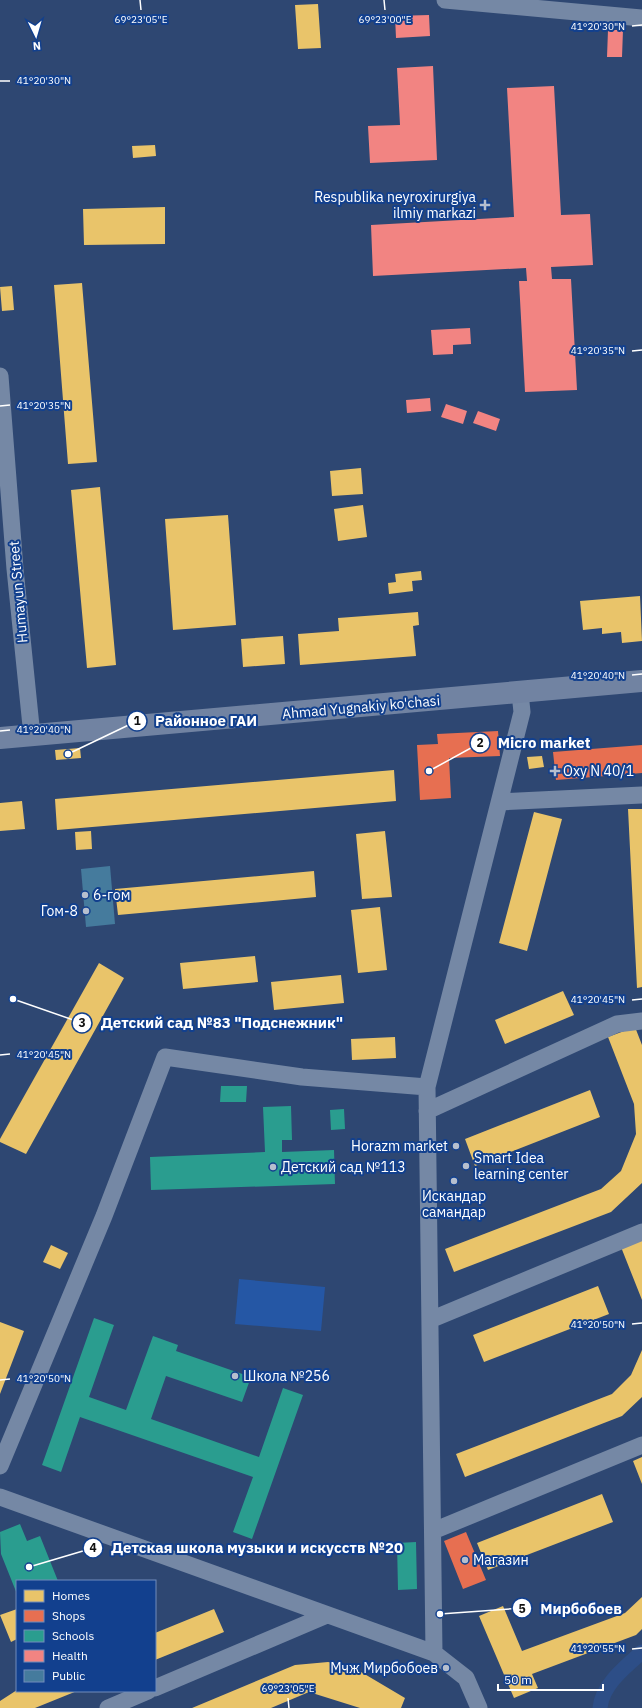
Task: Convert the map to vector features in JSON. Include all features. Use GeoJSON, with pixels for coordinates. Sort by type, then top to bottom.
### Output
{"type":"FeatureCollection","features":[{"type":"Feature","properties":{"kind":"street"},"geometry":{"type":"LineString","coordinates":[[445,0],[642,18]]}},
{"type":"Feature","properties":{"kind":"street","name":"Humayun Street"},"geometry":{"type":"LineString","coordinates":[[0,376],[15,569],[32,736]]}},
{"type":"Feature","properties":{"kind":"street","name":"Ahmad Yugnakiy ko'chasi"},"geometry":{"type":"LineString","coordinates":[[0,738],[642,681]]}},
{"type":"Feature","properties":{"kind":"street"},"geometry":{"type":"LineString","coordinates":[[434,1653],[427,1087],[457,961],[500,802],[522,712],[520,693]]}},
{"type":"Feature","properties":{"kind":"street"},"geometry":{"type":"LineString","coordinates":[[500,802],[642,795]]}},
{"type":"Feature","properties":{"kind":"street"},"geometry":{"type":"LineString","coordinates":[[427,1111],[617,1024],[642,1021]]}},
{"type":"Feature","properties":{"kind":"street"},"geometry":{"type":"LineString","coordinates":[[0,1466],[104,1216],[165,1057],[302,1076],[427,1087]]}},
{"type":"Feature","properties":{"kind":"street"},"geometry":{"type":"LineString","coordinates":[[430,1320],[642,1232]]}},
{"type":"Feature","properties":{"kind":"street"},"geometry":{"type":"LineString","coordinates":[[432,1531],[642,1445]]}},
{"type":"Feature","properties":{"kind":"street"},"geometry":{"type":"LineString","coordinates":[[0,1497],[434,1653],[466,1678],[480,1708]]}},
{"type":"Feature","properties":{"kind":"street"},"geometry":{"type":"LineString","coordinates":[[156,1688],[327,1615]]}},
{"type":"Feature","properties":{"kind":"street"},"geometry":{"type":"LineString","coordinates":[[108,1708],[146,1692]]}},
{"type":"Feature","properties":{"kind":"shaded area"},"geometry":{"type":"Polygon","coordinates":[[[239,1279],[325,1287],[321,1331],[235,1324],[239,1279]]]}},
{"type":"Feature","properties":{"kind":"building: Homes"},"geometry":{"type":"Polygon","coordinates":[[[318,4],[321,48],[298,49],[295,5],[318,4]]]}},
{"type":"Feature","properties":{"kind":"building: Homes"},"geometry":{"type":"Polygon","coordinates":[[[155,145],[156,156],[133,158],[132,146],[155,145]]]}},
{"type":"Feature","properties":{"kind":"building: Homes"},"geometry":{"type":"Polygon","coordinates":[[[165,207],[165,244],[84,245],[83,209],[165,207]]]}},
{"type":"Feature","properties":{"kind":"building: Homes"},"geometry":{"type":"Polygon","coordinates":[[[82,283],[97,462],[68,464],[54,285],[82,283]]]}},
{"type":"Feature","properties":{"kind":"building: Homes"},"geometry":{"type":"Polygon","coordinates":[[[12,286],[14,310],[2,311],[0,287],[12,286]]]}},
{"type":"Feature","properties":{"kind":"building: Homes"},"geometry":{"type":"Polygon","coordinates":[[[361,468],[363,494],[332,496],[330,471],[361,468]]]}},
{"type":"Feature","properties":{"kind":"building: Homes"},"geometry":{"type":"Polygon","coordinates":[[[100,487],[116,665],[87,668],[71,490],[100,487]]]}},
{"type":"Feature","properties":{"kind":"building: Homes"},"geometry":{"type":"Polygon","coordinates":[[[363,505],[367,537],[338,541],[334,509],[363,505]]]}},
{"type":"Feature","properties":{"kind":"building: Homes"},"geometry":{"type":"Polygon","coordinates":[[[228,515],[236,625],[173,630],[165,519],[228,515]]]}},
{"type":"Feature","properties":{"kind":"building: Homes"},"geometry":{"type":"Polygon","coordinates":[[[421,571],[422,580],[412,581],[413,591],[389,594],[388,583],[396,582],[395,574],[421,571]]]}},
{"type":"Feature","properties":{"kind":"building: Homes"},"geometry":{"type":"Polygon","coordinates":[[[640,596],[642,641],[622,643],[621,632],[602,634],[602,628],[583,630],[580,601],[640,596]]]}},
{"type":"Feature","properties":{"kind":"building: Homes"},"geometry":{"type":"Polygon","coordinates":[[[418,612],[419,625],[413,626],[416,656],[300,665],[298,634],[339,631],[338,618],[418,612]]]}},
{"type":"Feature","properties":{"kind":"building: Homes"},"geometry":{"type":"Polygon","coordinates":[[[283,636],[285,664],[243,667],[241,639],[283,636]]]}},
{"type":"Feature","properties":{"kind":"building: Homes"},"geometry":{"type":"Polygon","coordinates":[[[80,748],[81,758],[56,760],[55,750],[80,748]]]}},
{"type":"Feature","properties":{"kind":"building: Homes"},"geometry":{"type":"Polygon","coordinates":[[[542,756],[544,767],[529,769],[527,757],[542,756]]]}},
{"type":"Feature","properties":{"kind":"building: Homes"},"geometry":{"type":"Polygon","coordinates":[[[394,770],[396,801],[57,830],[55,799],[394,770]]]}},
{"type":"Feature","properties":{"kind":"building: Homes"},"geometry":{"type":"Polygon","coordinates":[[[22,801],[25,829],[0,831],[0,803],[22,801]]]}},
{"type":"Feature","properties":{"kind":"building: Homes"},"geometry":{"type":"Polygon","coordinates":[[[628,809],[642,809],[642,987],[637,988],[628,809]]]}},
{"type":"Feature","properties":{"kind":"building: Homes"},"geometry":{"type":"Polygon","coordinates":[[[534,812],[562,819],[527,951],[499,943],[534,812]]]}},
{"type":"Feature","properties":{"kind":"building: Homes"},"geometry":{"type":"Polygon","coordinates":[[[91,831],[92,849],[76,850],[75,832],[91,831]]]}},
{"type":"Feature","properties":{"kind":"building: Homes"},"geometry":{"type":"Polygon","coordinates":[[[385,831],[392,897],[362,899],[356,834],[385,831]]]}},
{"type":"Feature","properties":{"kind":"building: Homes"},"geometry":{"type":"Polygon","coordinates":[[[314,871],[316,897],[118,915],[115,889],[314,871]]]}},
{"type":"Feature","properties":{"kind":"building: Homes"},"geometry":{"type":"Polygon","coordinates":[[[380,907],[387,970],[358,973],[351,910],[380,907]]]}},
{"type":"Feature","properties":{"kind":"building: Homes"},"geometry":{"type":"Polygon","coordinates":[[[255,956],[258,982],[183,989],[180,963],[255,956]]]}},
{"type":"Feature","properties":{"kind":"building: Homes"},"geometry":{"type":"Polygon","coordinates":[[[99,963],[124,978],[26,1154],[0,1142],[0,1139],[99,963]]]}},
{"type":"Feature","properties":{"kind":"building: Homes"},"geometry":{"type":"Polygon","coordinates":[[[341,975],[344,1003],[274,1010],[271,982],[341,975]]]}},
{"type":"Feature","properties":{"kind":"building: Homes"},"geometry":{"type":"Polygon","coordinates":[[[563,991],[574,1015],[505,1044],[495,1020],[563,991]]]}},
{"type":"Feature","properties":{"kind":"building: Homes"},"geometry":{"type":"Polygon","coordinates":[[[635,1027],[642,1045],[642,1183],[611,1212],[454,1272],[445,1249],[601,1189],[621,1171],[636,1134],[634,1104],[608,1037],[635,1027]]]}},
{"type":"Feature","properties":{"kind":"building: Homes"},"geometry":{"type":"Polygon","coordinates":[[[395,1037],[396,1058],[352,1060],[351,1039],[395,1037]]]}},
{"type":"Feature","properties":{"kind":"building: Homes"},"geometry":{"type":"Polygon","coordinates":[[[590,1090],[600,1117],[475,1166],[465,1139],[590,1090]]]}},
{"type":"Feature","properties":{"kind":"building: Homes"},"geometry":{"type":"Polygon","coordinates":[[[642,1233],[642,1300],[619,1242],[642,1233]]]}},
{"type":"Feature","properties":{"kind":"building: Homes"},"geometry":{"type":"Polygon","coordinates":[[[51,1245],[68,1253],[60,1269],[43,1262],[51,1245]]]}},
{"type":"Feature","properties":{"kind":"building: Homes"},"geometry":{"type":"Polygon","coordinates":[[[598,1286],[609,1314],[484,1362],[473,1335],[598,1286]]]}},
{"type":"Feature","properties":{"kind":"building: Homes"},"geometry":{"type":"Polygon","coordinates":[[[0,1322],[24,1331],[0,1394],[0,1322]]]}},
{"type":"Feature","properties":{"kind":"building: Homes"},"geometry":{"type":"Polygon","coordinates":[[[642,1350],[642,1397],[622,1416],[465,1477],[456,1454],[612,1394],[631,1375],[642,1350]]]}},
{"type":"Feature","properties":{"kind":"building: Homes"},"geometry":{"type":"Polygon","coordinates":[[[642,1457],[642,1484],[633,1461],[642,1457]]]}},
{"type":"Feature","properties":{"kind":"building: Homes"},"geometry":{"type":"Polygon","coordinates":[[[602,1494],[613,1522],[488,1570],[477,1543],[602,1494]]]}},
{"type":"Feature","properties":{"kind":"building: Homes"},"geometry":{"type":"Polygon","coordinates":[[[642,1597],[642,1629],[636,1635],[532,1674],[538,1688],[514,1698],[479,1616],[503,1606],[522,1651],[625,1613],[642,1597]]]}},
{"type":"Feature","properties":{"kind":"building: Homes"},"geometry":{"type":"Polygon","coordinates":[[[16,1609],[16,1640],[11,1642],[0,1615],[16,1609]]]}},
{"type":"Feature","properties":{"kind":"building: Homes"},"geometry":{"type":"Polygon","coordinates":[[[214,1609],[224,1632],[156,1660],[156,1633],[214,1609]]]}},
{"type":"Feature","properties":{"kind":"building: Homes"},"geometry":{"type":"Polygon","coordinates":[[[328,1662],[351,1666],[405,1698],[401,1708],[360,1708],[309,1692],[271,1708],[192,1708],[295,1665],[328,1662]]]}},
{"type":"Feature","properties":{"kind":"building: Homes"},"geometry":{"type":"Polygon","coordinates":[[[16,1691],[16,1692],[75,1692],[35,1708],[0,1708],[0,1701],[16,1691]]]}},
{"type":"Feature","properties":{"kind":"building: Shops"},"geometry":{"type":"Polygon","coordinates":[[[498,731],[500,756],[449,758],[451,798],[420,800],[417,745],[438,744],[437,734],[498,731]]]}},
{"type":"Feature","properties":{"kind":"building: Shops"},"geometry":{"type":"Polygon","coordinates":[[[642,745],[642,773],[556,780],[553,752],[642,745]]]}},
{"type":"Feature","properties":{"kind":"building: Shops","name":"Магазин"},"geometry":{"type":"Polygon","coordinates":[[[466,1532],[486,1580],[463,1589],[444,1541],[466,1532]]]}},
{"type":"Feature","properties":{"kind":"building: Schools"},"geometry":{"type":"Polygon","coordinates":[[[221,1086],[247,1086],[246,1102],[220,1102],[221,1086]]]}},
{"type":"Feature","properties":{"kind":"building: Schools"},"geometry":{"type":"Polygon","coordinates":[[[291,1106],[292,1140],[282,1140],[282,1152],[334,1150],[335,1184],[151,1190],[150,1157],[265,1152],[263,1107],[291,1106]]]}},
{"type":"Feature","properties":{"kind":"building: Schools"},"geometry":{"type":"Polygon","coordinates":[[[344,1109],[345,1129],[331,1130],[330,1110],[344,1109]]]}},
{"type":"Feature","properties":{"kind":"building: Schools"},"geometry":{"type":"Polygon","coordinates":[[[94,1318],[114,1325],[89,1397],[126,1410],[153,1336],[178,1345],[176,1351],[251,1377],[242,1402],[166,1376],[151,1419],[259,1457],[283,1388],[303,1395],[252,1539],[233,1532],[253,1477],[80,1417],[61,1472],[42,1465],[94,1318]]]}},
{"type":"Feature","properties":{"kind":"building: Schools"},"geometry":{"type":"Polygon","coordinates":[[[20,1524],[27,1541],[40,1536],[58,1580],[16,1580],[16,1592],[1,1554],[0,1532],[20,1524]]]}},
{"type":"Feature","properties":{"kind":"building: Schools"},"geometry":{"type":"Polygon","coordinates":[[[416,1542],[417,1589],[398,1590],[397,1543],[416,1542]]]}},
{"type":"Feature","properties":{"kind":"building: Health"},"geometry":{"type":"Polygon","coordinates":[[[429,15],[430,36],[396,38],[395,16],[429,15]]]}},
{"type":"Feature","properties":{"kind":"building: Health"},"geometry":{"type":"Polygon","coordinates":[[[608,30],[623,30],[622,57],[607,57],[608,30]]]}},
{"type":"Feature","properties":{"kind":"building: Health"},"geometry":{"type":"Polygon","coordinates":[[[433,66],[437,160],[370,163],[368,126],[400,125],[397,68],[433,66]]]}},
{"type":"Feature","properties":{"kind":"building: Health"},"geometry":{"type":"Polygon","coordinates":[[[554,86],[561,215],[590,214],[593,265],[551,267],[552,279],[571,279],[577,390],[525,392],[519,281],[527,281],[526,268],[373,276],[371,225],[514,217],[507,88],[554,86]]]}},
{"type":"Feature","properties":{"kind":"building: Health"},"geometry":{"type":"Polygon","coordinates":[[[470,328],[471,344],[453,345],[453,354],[433,355],[431,330],[470,328]]]}},
{"type":"Feature","properties":{"kind":"building: Health"},"geometry":{"type":"Polygon","coordinates":[[[430,398],[431,411],[407,413],[406,400],[430,398]]]}},
{"type":"Feature","properties":{"kind":"building: Health"},"geometry":{"type":"Polygon","coordinates":[[[446,404],[467,411],[463,424],[441,417],[446,404]]]}},
{"type":"Feature","properties":{"kind":"building: Health"},"geometry":{"type":"Polygon","coordinates":[[[478,411],[500,419],[496,431],[473,423],[478,411]]]}},
{"type":"Feature","properties":{"kind":"building: Public"},"geometry":{"type":"Polygon","coordinates":[[[110,866],[115,924],[86,927],[81,869],[110,866]]]}},
{"type":"Feature","properties":{"kind":"waterway"},"geometry":{"type":"LineString","coordinates":[[600,1708],[605,1692],[610,1684],[622,1670],[642,1652]]}},
{"type":"Feature","properties":{"kind":"place","name":"Respublika neyroxirurgiya ilmiy markazi"},"geometry":{"type":"Point","coordinates":[485,205]}},
{"type":"Feature","properties":{"kind":"place","name":"Районное ГАИ"},"geometry":{"type":"Point","coordinates":[68,754]}},
{"type":"Feature","properties":{"kind":"place","name":"Micro market"},"geometry":{"type":"Point","coordinates":[429,771]}},
{"type":"Feature","properties":{"kind":"place","name":"Oxy N 40/1"},"geometry":{"type":"Point","coordinates":[555,771]}},
{"type":"Feature","properties":{"kind":"place","name":"6-гом"},"geometry":{"type":"Point","coordinates":[85,895]}},
{"type":"Feature","properties":{"kind":"place","name":"Гом-8"},"geometry":{"type":"Point","coordinates":[86,911]}},
{"type":"Feature","properties":{"kind":"place","name":"Детский сад №83 \"Подснежник\""},"geometry":{"type":"Point","coordinates":[13,999]}},
{"type":"Feature","properties":{"kind":"place","name":"Horazm market"},"geometry":{"type":"Point","coordinates":[456,1146]}},
{"type":"Feature","properties":{"kind":"place","name":"Smart Idea learning center"},"geometry":{"type":"Point","coordinates":[466,1166]}},
{"type":"Feature","properties":{"kind":"place","name":"Детский сад №113"},"geometry":{"type":"Point","coordinates":[273,1167]}},
{"type":"Feature","properties":{"kind":"place","name":"Искандар самандар"},"geometry":{"type":"Point","coordinates":[454,1181]}},
{"type":"Feature","properties":{"kind":"place","name":"Школа №256"},"geometry":{"type":"Point","coordinates":[235,1376]}},
{"type":"Feature","properties":{"kind":"place","name":"Магазин"},"geometry":{"type":"Point","coordinates":[465,1560]}},
{"type":"Feature","properties":{"kind":"place","name":"Детская школа музыки и искусств №20"},"geometry":{"type":"Point","coordinates":[29,1567]}},
{"type":"Feature","properties":{"kind":"place","name":"Мирбобоев"},"geometry":{"type":"Point","coordinates":[440,1614]}},
{"type":"Feature","properties":{"kind":"place","name":"Мчж Мирбобоев"},"geometry":{"type":"Point","coordinates":[446,1668]}}]}
